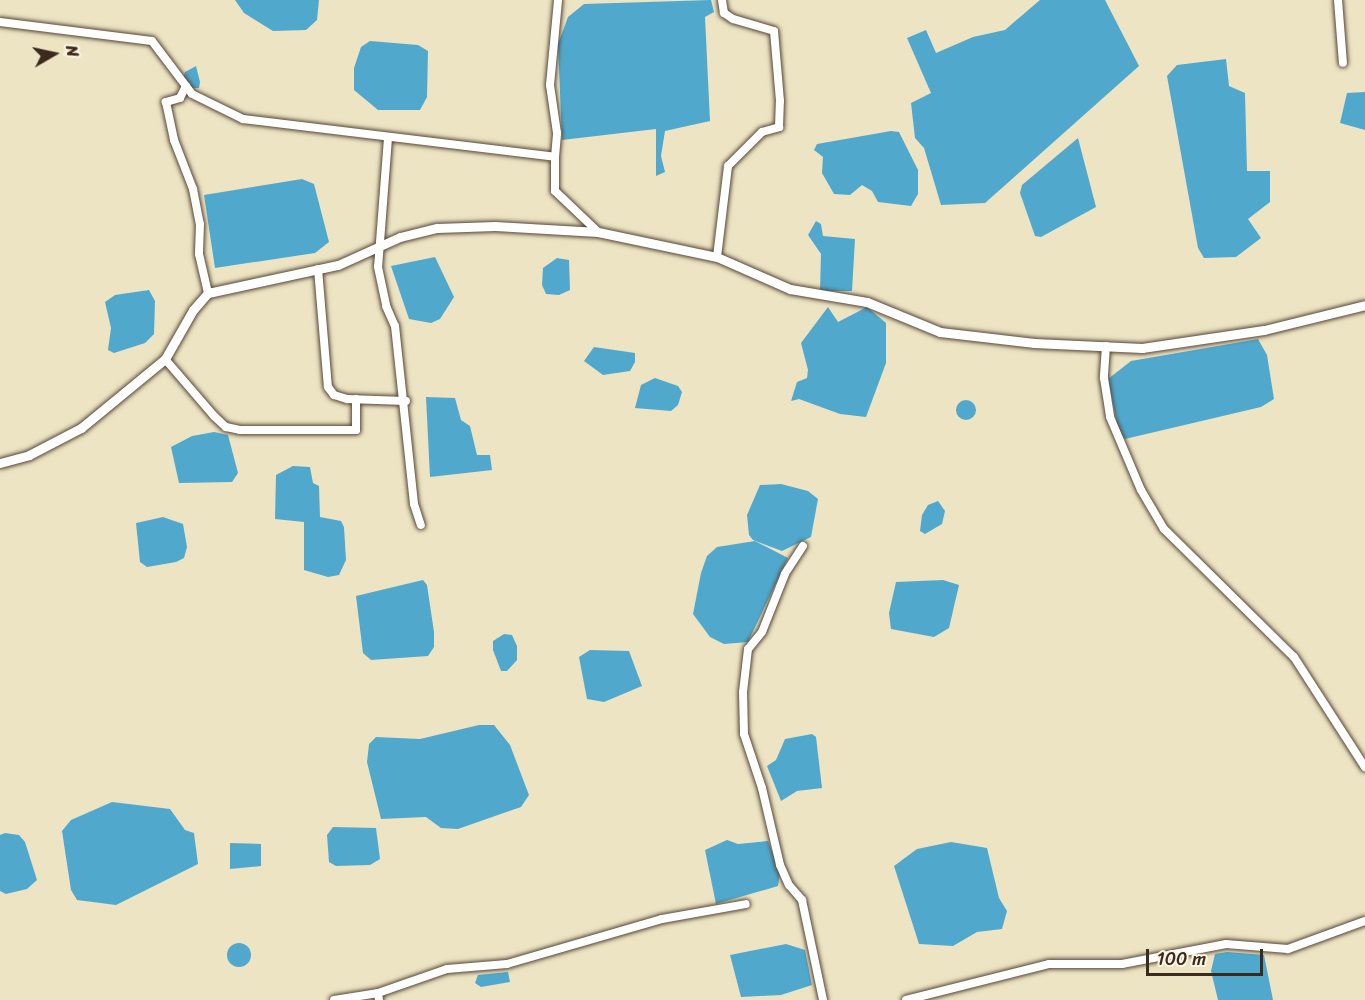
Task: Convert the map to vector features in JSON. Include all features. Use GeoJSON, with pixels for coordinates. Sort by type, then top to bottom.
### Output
{"type":"FeatureCollection","features":[{"type":"Feature","properties":{"kind":"street"},"geometry":{"type":"LineString","coordinates":[[558,0],[550,85],[557,133],[555,191],[598,231]]}},
{"type":"Feature","properties":{"kind":"street"},"geometry":{"type":"LineString","coordinates":[[717,257],[728,166],[762,132],[779,127],[780,101],[774,31],[733,19],[724,13],[722,0]]}},
{"type":"Feature","properties":{"kind":"street"},"geometry":{"type":"LineString","coordinates":[[1338,0],[1343,63]]}},
{"type":"Feature","properties":{"kind":"street"},"geometry":{"type":"LineString","coordinates":[[0,22],[152,41],[192,94],[243,119],[555,157]]}},
{"type":"Feature","properties":{"kind":"street"},"geometry":{"type":"LineString","coordinates":[[186,86],[180,98],[166,102],[174,140],[195,201],[200,224],[199,254],[208,293]]}},
{"type":"Feature","properties":{"kind":"street"},"geometry":{"type":"LineString","coordinates":[[388,138],[378,267],[386,306],[395,326],[406,401],[414,504],[421,525]]}},
{"type":"Feature","properties":{"kind":"street"},"geometry":{"type":"LineString","coordinates":[[0,463],[29,455],[81,428],[165,359],[193,310],[208,293],[318,269],[378,248],[400,237],[437,228],[495,226],[598,231],[717,257],[790,289],[867,302],[940,332],[1034,343],[1142,348],[1264,330],[1365,305]]}},
{"type":"Feature","properties":{"kind":"street"},"geometry":{"type":"LineString","coordinates":[[318,269],[328,387],[334,395],[356,399],[406,401]]}},
{"type":"Feature","properties":{"kind":"street"},"geometry":{"type":"LineString","coordinates":[[1107,346],[1104,378],[1110,417],[1141,490],[1164,529],[1294,657],[1365,768]]}},
{"type":"Feature","properties":{"kind":"street"},"geometry":{"type":"LineString","coordinates":[[165,359],[214,417],[226,427],[240,430],[356,430],[356,399]]}},
{"type":"Feature","properties":{"kind":"street"},"geometry":{"type":"LineString","coordinates":[[803,546],[785,574],[762,632],[748,649],[743,692],[744,734],[762,788],[780,865],[789,885],[802,900],[823,1000]]}},
{"type":"Feature","properties":{"kind":"street"},"geometry":{"type":"LineString","coordinates":[[334,1000],[379,996],[447,969],[507,964],[662,919],[746,904]]}},
{"type":"Feature","properties":{"kind":"street"},"geometry":{"type":"LineString","coordinates":[[906,1000],[1048,964],[1122,964],[1226,944],[1288,949],[1365,921]]}},
{"type":"Feature","properties":{"kind":"water"},"geometry":{"type":"Polygon","coordinates":[[[235,0],[319,0],[317,20],[306,30],[273,31],[244,13],[235,0]]]}},
{"type":"Feature","properties":{"kind":"water"},"geometry":{"type":"Polygon","coordinates":[[[711,0],[714,12],[705,17],[710,121],[665,131],[661,156],[665,172],[656,176],[656,129],[562,140],[558,44],[568,17],[584,4],[711,0]]]}},
{"type":"Feature","properties":{"kind":"water"},"geometry":{"type":"Polygon","coordinates":[[[1040,0],[1105,0],[1139,66],[985,203],[941,205],[924,148],[915,138],[911,103],[931,93],[907,38],[926,30],[936,53],[973,37],[1005,30],[1040,0]]]}},
{"type":"Feature","properties":{"kind":"water"},"geometry":{"type":"Polygon","coordinates":[[[370,41],[418,45],[428,51],[427,97],[420,110],[378,110],[354,90],[354,68],[361,47],[370,41]]]}},
{"type":"Feature","properties":{"kind":"water"},"geometry":{"type":"Polygon","coordinates":[[[1226,59],[1229,86],[1245,93],[1247,171],[1270,171],[1270,202],[1248,219],[1261,238],[1236,257],[1204,258],[1198,248],[1167,76],[1177,65],[1226,59]]]}},
{"type":"Feature","properties":{"kind":"water"},"geometry":{"type":"Polygon","coordinates":[[[196,66],[200,82],[199,88],[192,88],[183,78],[185,72],[196,66]]]}},
{"type":"Feature","properties":{"kind":"water"},"geometry":{"type":"Polygon","coordinates":[[[1365,92],[1365,130],[1340,123],[1347,93],[1365,92]]]}},
{"type":"Feature","properties":{"kind":"water"},"geometry":{"type":"Polygon","coordinates":[[[891,131],[899,132],[918,170],[918,194],[911,206],[878,202],[872,191],[862,185],[850,195],[834,194],[822,173],[823,157],[814,150],[817,144],[891,131]]]}},
{"type":"Feature","properties":{"kind":"water"},"geometry":{"type":"Polygon","coordinates":[[[1078,138],[1096,207],[1041,237],[1035,236],[1020,193],[1022,185],[1078,138]]]}},
{"type":"Feature","properties":{"kind":"water"},"geometry":{"type":"Polygon","coordinates":[[[302,179],[314,184],[329,242],[315,253],[215,268],[204,195],[302,179]]]}},
{"type":"Feature","properties":{"kind":"water"},"geometry":{"type":"Polygon","coordinates":[[[816,221],[821,224],[823,236],[855,239],[852,291],[820,291],[821,254],[808,235],[816,221]]]}},
{"type":"Feature","properties":{"kind":"water"},"geometry":{"type":"Polygon","coordinates":[[[435,257],[454,297],[440,319],[431,323],[409,319],[391,266],[435,257]]]}},
{"type":"Feature","properties":{"kind":"water"},"geometry":{"type":"Polygon","coordinates":[[[557,258],[569,260],[570,290],[559,295],[546,294],[542,285],[543,268],[557,258]]]}},
{"type":"Feature","properties":{"kind":"water"},"geometry":{"type":"Polygon","coordinates":[[[149,290],[155,301],[154,334],[145,343],[114,353],[108,350],[111,328],[105,302],[115,295],[149,290]]]}},
{"type":"Feature","properties":{"kind":"water"},"geometry":{"type":"Polygon","coordinates":[[[828,307],[838,322],[867,307],[886,323],[886,363],[866,417],[840,414],[799,399],[791,401],[797,382],[807,378],[808,370],[801,343],[828,307]]]}},
{"type":"Feature","properties":{"kind":"water"},"geometry":{"type":"Polygon","coordinates":[[[1258,339],[1267,355],[1274,399],[1261,407],[1125,439],[1119,433],[1108,379],[1131,361],[1258,339]]]}},
{"type":"Feature","properties":{"kind":"water"},"geometry":{"type":"Polygon","coordinates":[[[594,347],[635,353],[635,362],[630,371],[603,375],[584,361],[594,347]]]}},
{"type":"Feature","properties":{"kind":"water"},"geometry":{"type":"Polygon","coordinates":[[[655,378],[678,386],[682,392],[678,405],[671,411],[635,408],[641,385],[655,378]]]}},
{"type":"Feature","properties":{"kind":"water"},"geometry":{"type":"Polygon","coordinates":[[[426,397],[455,398],[461,420],[470,426],[477,455],[490,455],[492,470],[430,477],[426,397]]]}},
{"type":"Feature","properties":{"kind":"water"},"geometry":{"type":"Polygon","coordinates":[[[962,400],[970,400],[976,406],[976,414],[970,420],[962,420],[956,414],[956,406],[962,400]]]}},
{"type":"Feature","properties":{"kind":"water"},"geometry":{"type":"Polygon","coordinates":[[[214,432],[228,435],[238,473],[232,482],[179,483],[171,447],[192,436],[214,432]]]}},
{"type":"Feature","properties":{"kind":"water"},"geometry":{"type":"Polygon","coordinates":[[[293,466],[310,467],[313,483],[319,486],[320,517],[341,521],[344,527],[346,560],[339,575],[328,577],[304,570],[304,522],[275,519],[276,475],[293,466]]]}},
{"type":"Feature","properties":{"kind":"water"},"geometry":{"type":"Polygon","coordinates":[[[781,484],[808,491],[818,499],[811,537],[782,551],[753,540],[749,535],[747,515],[760,485],[781,484]]]}},
{"type":"Feature","properties":{"kind":"water"},"geometry":{"type":"Polygon","coordinates":[[[938,501],[945,511],[942,524],[925,534],[920,531],[922,515],[928,505],[938,501]]]}},
{"type":"Feature","properties":{"kind":"water"},"geometry":{"type":"Polygon","coordinates":[[[163,517],[183,524],[187,547],[184,558],[176,562],[147,567],[140,562],[136,523],[163,517]]]}},
{"type":"Feature","properties":{"kind":"water"},"geometry":{"type":"Polygon","coordinates":[[[755,541],[788,558],[748,642],[724,644],[710,637],[693,614],[701,573],[707,556],[717,547],[755,541]]]}},
{"type":"Feature","properties":{"kind":"water"},"geometry":{"type":"Polygon","coordinates":[[[423,580],[427,585],[434,647],[428,656],[371,660],[363,653],[356,596],[423,580]]]}},
{"type":"Feature","properties":{"kind":"water"},"geometry":{"type":"Polygon","coordinates":[[[943,580],[959,585],[949,628],[934,637],[891,629],[889,613],[896,582],[943,580]]]}},
{"type":"Feature","properties":{"kind":"water"},"geometry":{"type":"Polygon","coordinates":[[[504,634],[512,635],[517,646],[517,660],[507,671],[501,671],[493,650],[493,641],[504,634]]]}},
{"type":"Feature","properties":{"kind":"water"},"geometry":{"type":"Polygon","coordinates":[[[590,650],[629,651],[642,686],[604,702],[587,699],[579,657],[590,650]]]}},
{"type":"Feature","properties":{"kind":"water"},"geometry":{"type":"Polygon","coordinates":[[[479,725],[494,725],[510,745],[529,795],[521,807],[458,829],[441,828],[426,817],[381,819],[367,762],[369,744],[376,737],[420,739],[479,725]]]}},
{"type":"Feature","properties":{"kind":"water"},"geometry":{"type":"Polygon","coordinates":[[[812,734],[816,737],[822,788],[797,791],[781,801],[767,766],[776,760],[785,739],[812,734]]]}},
{"type":"Feature","properties":{"kind":"water"},"geometry":{"type":"Polygon","coordinates":[[[112,802],[170,809],[185,830],[194,833],[198,864],[116,905],[77,900],[71,890],[62,831],[71,820],[112,802]]]}},
{"type":"Feature","properties":{"kind":"water"},"geometry":{"type":"Polygon","coordinates":[[[333,827],[376,828],[380,859],[370,865],[336,866],[329,862],[327,835],[333,827]]]}},
{"type":"Feature","properties":{"kind":"water"},"geometry":{"type":"Polygon","coordinates":[[[5,833],[19,835],[25,842],[37,880],[27,889],[6,894],[0,891],[0,835],[5,833]]]}},
{"type":"Feature","properties":{"kind":"water"},"geometry":{"type":"Polygon","coordinates":[[[727,840],[738,844],[768,841],[780,873],[778,886],[716,904],[705,850],[727,840]]]}},
{"type":"Feature","properties":{"kind":"water"},"geometry":{"type":"Polygon","coordinates":[[[951,842],[987,848],[999,898],[1007,911],[1002,929],[977,932],[953,946],[919,944],[894,866],[917,849],[951,842]]]}},
{"type":"Feature","properties":{"kind":"water"},"geometry":{"type":"Polygon","coordinates":[[[230,843],[261,844],[261,866],[230,869],[230,843]]]}},
{"type":"Feature","properties":{"kind":"water"},"geometry":{"type":"Polygon","coordinates":[[[239,943],[248,946],[251,955],[248,964],[239,967],[230,964],[227,955],[230,946],[239,943]]]}},
{"type":"Feature","properties":{"kind":"water"},"geometry":{"type":"Polygon","coordinates":[[[786,944],[805,950],[812,985],[781,995],[741,997],[730,955],[786,944]]]}},
{"type":"Feature","properties":{"kind":"water"},"geometry":{"type":"Polygon","coordinates":[[[1227,952],[1264,955],[1273,1000],[1218,1000],[1211,971],[1215,954],[1227,952]]]}},
{"type":"Feature","properties":{"kind":"water"},"geometry":{"type":"Polygon","coordinates":[[[508,972],[510,982],[481,987],[475,983],[478,975],[508,972]]]}}]}
